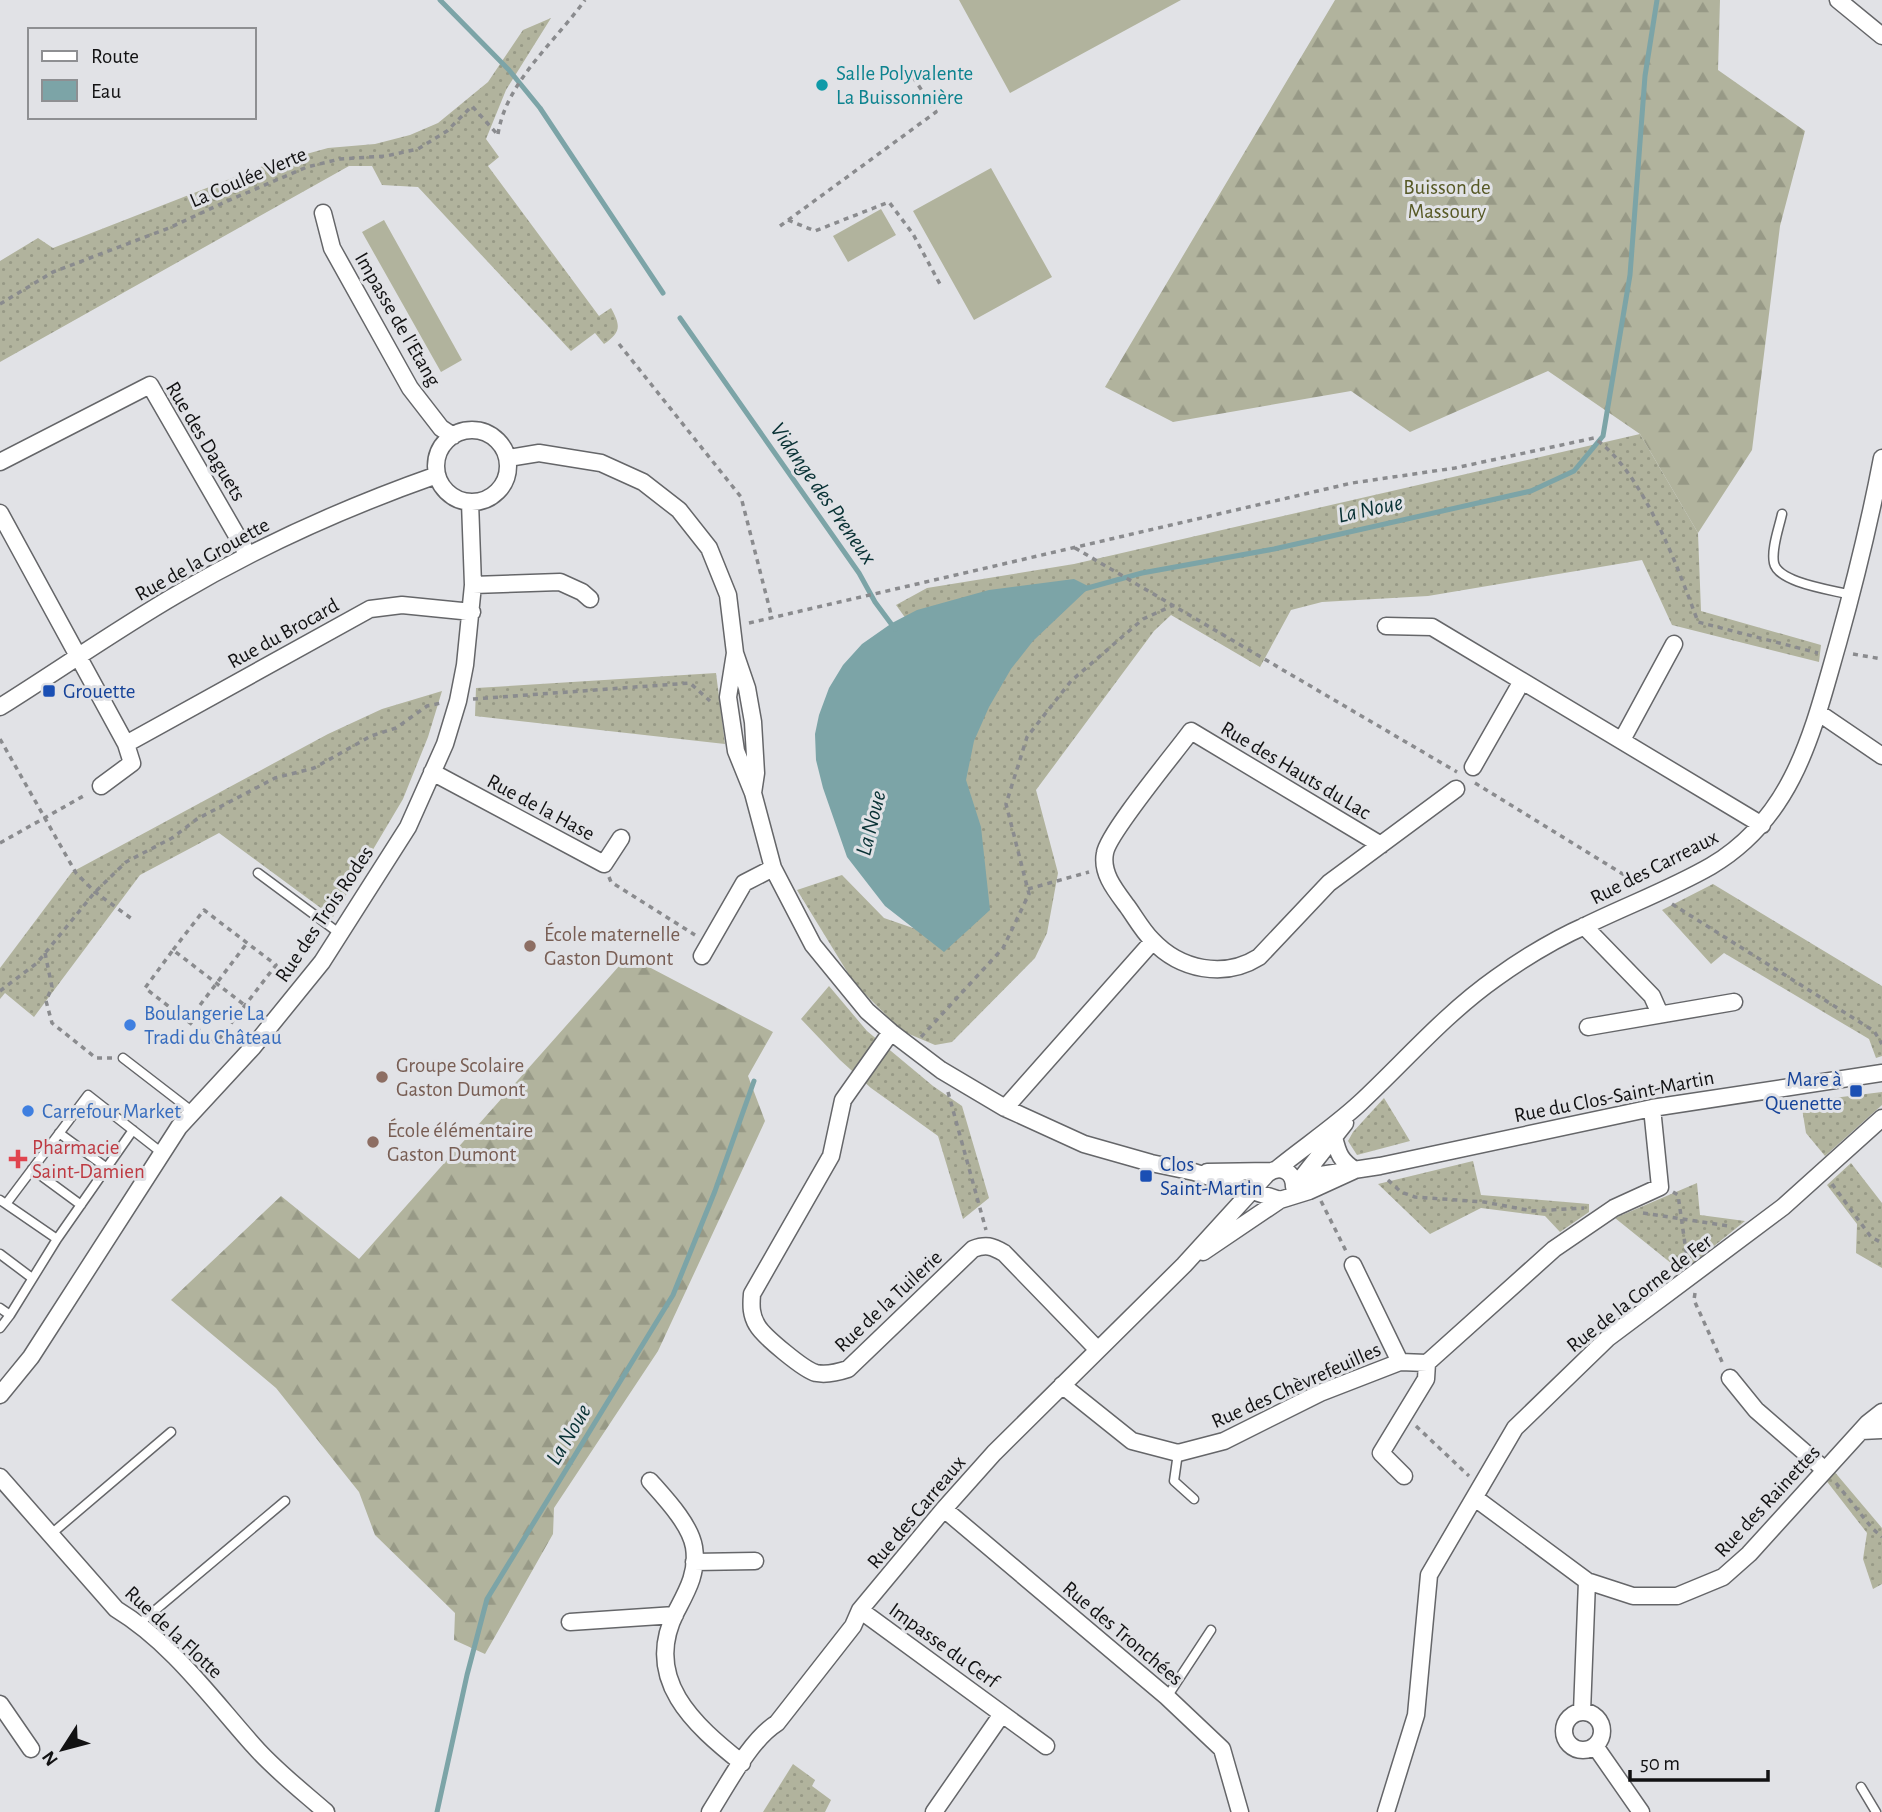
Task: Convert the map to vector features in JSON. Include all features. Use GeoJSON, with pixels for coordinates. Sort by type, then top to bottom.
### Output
{"type":"FeatureCollection","features":[{"type":"Feature","properties":{"kind":"street"},"geometry":{"type":"LineString","coordinates":[[1838,0],[1882,36]]}},
{"type":"Feature","properties":{"kind":"street","name":"Impasse de l'Etang"},"geometry":{"type":"LineString","coordinates":[[323,213],[332,247],[410,388],[441,428],[453,436]]}},
{"type":"Feature","properties":{"kind":"street","name":"Rue des Daguets"},"geometry":{"type":"LineString","coordinates":[[0,462],[150,385],[248,555]]}},
{"type":"Feature","properties":{"kind":"street"},"geometry":{"type":"LineString","coordinates":[[463,431],[485,432],[502,445],[509,458],[508,475],[502,487],[494,496],[483,501],[459,500],[449,494],[437,475],[436,464],[444,443],[463,431]]}},
{"type":"Feature","properties":{"kind":"street","name":"Rue du Clos-Saint-Martin"},"geometry":{"type":"LineString","coordinates":[[509,458],[539,453],[601,463],[643,482],[679,510],[709,548],[728,595],[733,627],[735,653],[729,697],[736,751],[753,793],[773,868],[813,945],[867,1011],[891,1032],[942,1070],[1005,1108],[1084,1144],[1194,1172],[1252,1191],[1324,1186],[1355,1170]]}},
{"type":"Feature","properties":{"kind":"street","name":"Rue des Carreaux"},"geometry":{"type":"LineString","coordinates":[[710,1812],[741,1763],[768,1729],[778,1723],[853,1626],[860,1610],[944,1509],[995,1453],[1184,1265],[1271,1172],[1359,1104],[1457,1008],[1505,972],[1584,926],[1711,865],[1735,849],[1762,825],[1795,776],[1819,713],[1873,506],[1882,458]]}},
{"type":"Feature","properties":{"kind":"street","name":"Rue de la Grouette"},"geometry":{"type":"LineString","coordinates":[[0,707],[176,595],[248,555],[310,524],[437,475]]}},
{"type":"Feature","properties":{"kind":"street","name":"Rue des Trois Rodes"},"geometry":{"type":"LineString","coordinates":[[0,1395],[31,1357],[179,1127],[271,1026],[322,962],[408,827],[445,744],[458,701],[472,612],[470,502]]}},
{"type":"Feature","properties":{"kind":"street"},"geometry":{"type":"LineString","coordinates":[[0,513],[125,744],[132,763],[106,783]]}},
{"type":"Feature","properties":{"kind":"street"},"geometry":{"type":"LineString","coordinates":[[473,585],[560,582],[582,592],[590,599]]}},
{"type":"Feature","properties":{"kind":"street","name":"Rue du Brocard"},"geometry":{"type":"LineString","coordinates":[[125,744],[370,610],[402,605],[472,612]]}},
{"type":"Feature","properties":{"kind":"street"},"geometry":{"type":"LineString","coordinates":[[1386,626],[1432,627],[1762,825]]}},
{"type":"Feature","properties":{"kind":"street"},"geometry":{"type":"LineString","coordinates":[[1622,740],[1674,643]]}},
{"type":"Feature","properties":{"kind":"street"},"geometry":{"type":"LineString","coordinates":[[1472,767],[1522,681]]}},
{"type":"Feature","properties":{"kind":"street"},"geometry":{"type":"LineString","coordinates":[[1819,713],[1882,756]]}},
{"type":"Feature","properties":{"kind":"street","name":"Rue des Hauts du Lac"},"geometry":{"type":"LineString","coordinates":[[1381,845],[1191,731],[1107,845],[1105,868],[1113,887],[1153,941],[1189,965],[1229,969],[1250,962],[1276,940],[1329,883],[1381,845],[1457,789]]}},
{"type":"Feature","properties":{"kind":"street","name":"Rue de la Hase"},"geometry":{"type":"LineString","coordinates":[[432,772],[604,864],[621,838]]}},
{"type":"Feature","properties":{"kind":"street"},"geometry":{"type":"LineString","coordinates":[[705,950],[744,883],[773,868]]}},
{"type":"Feature","properties":{"kind":"street"},"geometry":{"type":"LineString","coordinates":[[1584,926],[1652,996],[1660,1014]]}},
{"type":"Feature","properties":{"kind":"street"},"geometry":{"type":"LineString","coordinates":[[1005,1108],[1153,941]]}},
{"type":"Feature","properties":{"kind":"street"},"geometry":{"type":"LineString","coordinates":[[1588,1027],[1734,1002]]}},
{"type":"Feature","properties":{"kind":"street","name":"Rue de la Tuilerie"},"geometry":{"type":"LineString","coordinates":[[891,1032],[843,1100],[831,1156],[752,1294],[751,1309],[758,1328],[800,1364],[815,1373],[836,1373],[848,1369],[973,1250],[981,1246],[991,1246]]}},
{"type":"Feature","properties":{"kind":"street","name":"Rue du Clos-Saint-Martin"},"geometry":{"type":"LineString","coordinates":[[1288,1189],[1355,1170],[1652,1108],[1882,1073]]}},
{"type":"Feature","properties":{"kind":"street","name":"Rue des Carreaux"},"geometry":{"type":"LineString","coordinates":[[1184,1265],[1288,1189],[1359,1104]]}},
{"type":"Feature","properties":{"kind":"street"},"geometry":{"type":"LineString","coordinates":[[1404,1476],[1381,1453],[1426,1379],[1427,1363],[1554,1249],[1614,1208],[1660,1187],[1652,1108]]}},
{"type":"Feature","properties":{"kind":"street","name":"Rue de la Corne de Fer"},"geometry":{"type":"LineString","coordinates":[[1386,1812],[1387,1801],[1416,1715],[1429,1575],[1515,1428],[1608,1338],[1754,1230],[1824,1172],[1882,1118]]}},
{"type":"Feature","properties":{"kind":"street"},"geometry":{"type":"LineString","coordinates":[[1334,1137],[1338,1155],[1355,1170]]}},
{"type":"Feature","properties":{"kind":"street"},"geometry":{"type":"LineString","coordinates":[[1287,1171],[1288,1189],[1264,1189],[1271,1172],[1287,1171]]}},
{"type":"Feature","properties":{"kind":"street","name":"Rue du Clos-Saint-Martin"},"geometry":{"type":"LineString","coordinates":[[1194,1172],[1271,1172]]}},
{"type":"Feature","properties":{"kind":"street"},"geometry":{"type":"LineString","coordinates":[[1220,1182],[1229,1192],[1232,1211]]}},
{"type":"Feature","properties":{"kind":"street"},"geometry":{"type":"LineString","coordinates":[[991,1246],[1003,1253],[1098,1350]]}},
{"type":"Feature","properties":{"kind":"street","name":"Rue des Chèvrefeuilles"},"geometry":{"type":"LineString","coordinates":[[1353,1265],[1400,1362]]}},
{"type":"Feature","properties":{"kind":"street","name":"Rue des Chèvrefeuilles"},"geometry":{"type":"LineString","coordinates":[[1062,1385],[1132,1441],[1178,1453],[1224,1441],[1321,1393],[1400,1362],[1427,1363]]}},
{"type":"Feature","properties":{"kind":"street"},"geometry":{"type":"LineString","coordinates":[[1730,1378],[1756,1410],[1825,1470]]}},
{"type":"Feature","properties":{"kind":"street","name":"Rue des Rainettes"},"geometry":{"type":"LineString","coordinates":[[1478,1492],[1587,1581],[1633,1596],[1677,1596],[1723,1577],[1749,1554],[1861,1431],[1882,1412]]}},
{"type":"Feature","properties":{"kind":"street"},"geometry":{"type":"LineString","coordinates":[[1861,1431],[1882,1430]]}},
{"type":"Feature","properties":{"kind":"street","name":"Rue de la Flotte"},"geometry":{"type":"LineString","coordinates":[[0,1478],[116,1609],[140,1623],[216,1700],[255,1748],[326,1812]]}},
{"type":"Feature","properties":{"kind":"street"},"geometry":{"type":"LineString","coordinates":[[650,1481],[678,1514],[694,1546],[691,1586],[674,1615],[665,1654],[667,1677],[688,1714],[700,1728],[741,1763]]}},
{"type":"Feature","properties":{"kind":"street","name":"Rue des Tronchées"},"geometry":{"type":"LineString","coordinates":[[944,1509],[1167,1697],[1222,1749],[1240,1812]]}},
{"type":"Feature","properties":{"kind":"street"},"geometry":{"type":"LineString","coordinates":[[694,1562],[755,1561]]}},
{"type":"Feature","properties":{"kind":"street"},"geometry":{"type":"LineString","coordinates":[[1581,1712],[1587,1581]]}},
{"type":"Feature","properties":{"kind":"street","name":"Impasse du Cerf"},"geometry":{"type":"LineString","coordinates":[[860,1610],[1046,1746]]}},
{"type":"Feature","properties":{"kind":"street"},"geometry":{"type":"LineString","coordinates":[[569,1622],[674,1615]]}},
{"type":"Feature","properties":{"kind":"street"},"geometry":{"type":"LineString","coordinates":[[0,1704],[31,1749]]}},
{"type":"Feature","properties":{"kind":"street"},"geometry":{"type":"LineString","coordinates":[[1581,1712],[1592,1714],[1601,1726],[1602,1733],[1594,1746],[1580,1750],[1573,1747],[1564,1735],[1566,1721],[1571,1715],[1581,1712]]}},
{"type":"Feature","properties":{"kind":"street","name":"Impasse du Cerf"},"geometry":{"type":"LineString","coordinates":[[934,1812],[1002,1714]]}},
{"type":"Feature","properties":{"kind":"street"},"geometry":{"type":"LineString","coordinates":[[1594,1746],[1641,1812]]}},
{"type":"Feature","properties":{"kind":"lane"},"geometry":{"type":"LineString","coordinates":[[1782,514],[1773,561],[1777,571],[1787,578],[1851,595]]}},
{"type":"Feature","properties":{"kind":"lane"},"geometry":{"type":"LineString","coordinates":[[258,873],[339,933]]}},
{"type":"Feature","properties":{"kind":"lane"},"geometry":{"type":"LineString","coordinates":[[123,1058],[193,1112]]}},
{"type":"Feature","properties":{"kind":"lane"},"geometry":{"type":"LineString","coordinates":[[57,1239],[3,1202],[32,1169],[88,1094],[162,1153]]}},
{"type":"Feature","properties":{"kind":"lane"},"geometry":{"type":"LineString","coordinates":[[0,1328],[57,1239],[133,1130]]}},
{"type":"Feature","properties":{"kind":"lane"},"geometry":{"type":"LineString","coordinates":[[59,1133],[107,1167]]}},
{"type":"Feature","properties":{"kind":"lane"},"geometry":{"type":"LineString","coordinates":[[32,1169],[81,1205]]}},
{"type":"Feature","properties":{"kind":"lane"},"geometry":{"type":"LineString","coordinates":[[0,1254],[32,1278]]}},
{"type":"Feature","properties":{"kind":"lane"},"geometry":{"type":"LineString","coordinates":[[0,1308],[10,1315]]}},
{"type":"Feature","properties":{"kind":"lane"},"geometry":{"type":"LineString","coordinates":[[50,1535],[171,1432]]}},
{"type":"Feature","properties":{"kind":"lane"},"geometry":{"type":"LineString","coordinates":[[1178,1453],[1174,1480],[1194,1499]]}},
{"type":"Feature","properties":{"kind":"lane"},"geometry":{"type":"LineString","coordinates":[[140,1623],[285,1501]]}},
{"type":"Feature","properties":{"kind":"lane"},"geometry":{"type":"LineString","coordinates":[[1167,1697],[1211,1630]]}},
{"type":"Feature","properties":{"kind":"lane"},"geometry":{"type":"LineString","coordinates":[[1861,1787],[1876,1812]]}},
{"type":"Feature","properties":{"kind":"path","name":"La Coulée Verte"},"geometry":{"type":"LineString","coordinates":[[0,304],[53,272],[169,228],[307,167],[340,159],[386,156],[418,149],[447,131],[472,106],[498,135],[500,119],[512,91],[585,0]]}},
{"type":"Feature","properties":{"kind":"path"},"geometry":{"type":"LineString","coordinates":[[780,226],[936,112],[913,77]]}},
{"type":"Feature","properties":{"kind":"path"},"geometry":{"type":"LineString","coordinates":[[788,220],[815,231],[889,202],[913,234],[941,286]]}},
{"type":"Feature","properties":{"kind":"path"},"geometry":{"type":"LineString","coordinates":[[619,344],[741,496],[772,618]]}},
{"type":"Feature","properties":{"kind":"path"},"geometry":{"type":"LineString","coordinates":[[733,627],[1352,483],[1455,468],[1594,438],[1606,446],[1637,488],[1671,551],[1698,622],[1820,654],[1835,651],[1882,659]]}},
{"type":"Feature","properties":{"kind":"path"},"geometry":{"type":"LineString","coordinates":[[1075,548],[1466,778],[1655,894],[1874,1031],[1882,1044]]}},
{"type":"Feature","properties":{"kind":"path"},"geometry":{"type":"LineString","coordinates":[[911,1048],[1003,948],[1029,894],[1006,804],[1027,737],[1071,681],[1143,619],[1174,605]]}},
{"type":"Feature","properties":{"kind":"path"},"geometry":{"type":"LineString","coordinates":[[471,699],[690,683],[720,709]]}},
{"type":"Feature","properties":{"kind":"path"},"geometry":{"type":"LineString","coordinates":[[0,991],[37,963],[95,892],[126,862],[172,838],[197,819],[275,778],[314,768],[371,736],[396,728],[427,706],[442,702]]}},
{"type":"Feature","properties":{"kind":"path"},"geometry":{"type":"LineString","coordinates":[[0,739],[71,866],[95,892],[132,919]]}},
{"type":"Feature","properties":{"kind":"path"},"geometry":{"type":"LineString","coordinates":[[0,843],[106,783]]}},
{"type":"Feature","properties":{"kind":"path"},"geometry":{"type":"LineString","coordinates":[[604,864],[611,882],[705,950]]}},
{"type":"Feature","properties":{"kind":"path"},"geometry":{"type":"LineString","coordinates":[[1028,889],[1105,868]]}},
{"type":"Feature","properties":{"kind":"path"},"geometry":{"type":"LineString","coordinates":[[204,910],[276,965],[216,1043],[145,988],[173,950],[204,910]]}},
{"type":"Feature","properties":{"kind":"path"},"geometry":{"type":"LineString","coordinates":[[188,1021],[247,943]]}},
{"type":"Feature","properties":{"kind":"path"},"geometry":{"type":"LineString","coordinates":[[173,950],[271,1026]]}},
{"type":"Feature","properties":{"kind":"path"},"geometry":{"type":"LineString","coordinates":[[45,953],[52,987],[46,1001],[52,1023],[96,1058],[123,1058]]}},
{"type":"Feature","properties":{"kind":"path"},"geometry":{"type":"LineString","coordinates":[[942,1070],[991,1246]]}},
{"type":"Feature","properties":{"kind":"path"},"geometry":{"type":"LineString","coordinates":[[1381,1166],[1390,1184],[1415,1197],[1484,1202],[1533,1211],[1614,1208],[1754,1230]]}},
{"type":"Feature","properties":{"kind":"path"},"geometry":{"type":"LineString","coordinates":[[1824,1172],[1871,1237],[1882,1243]]}},
{"type":"Feature","properties":{"kind":"path"},"geometry":{"type":"LineString","coordinates":[[1324,1186],[1321,1200],[1353,1265]]}},
{"type":"Feature","properties":{"kind":"path"},"geometry":{"type":"LineString","coordinates":[[1404,1415],[1478,1492]]}},
{"type":"Feature","properties":{"kind":"path"},"geometry":{"type":"LineString","coordinates":[[1825,1470],[1882,1537]]}},
{"type":"Feature","properties":{"kind":"green space"},"geometry":{"type":"Polygon","coordinates":[[[959,0],[1181,0],[1010,93],[959,0]]]}},
{"type":"Feature","properties":{"kind":"green space","name":"Buisson de Massoury"},"geometry":{"type":"Polygon","coordinates":[[[1335,0],[1720,0],[1718,70],[1805,131],[1780,226],[1752,450],[1698,533],[1640,434],[1548,371],[1410,432],[1351,391],[1173,422],[1105,387],[1335,0]]]}},
{"type":"Feature","properties":{"kind":"green space"},"geometry":{"type":"Polygon","coordinates":[[[551,18],[506,90],[486,139],[499,157],[488,166],[599,316],[611,308],[618,328],[614,336],[604,344],[595,333],[571,351],[418,187],[382,185],[372,166],[349,166],[0,362],[0,261],[38,238],[53,248],[263,166],[328,148],[375,144],[410,135],[438,123],[488,82],[523,30],[551,18]]]}},
{"type":"Feature","properties":{"kind":"green space"},"geometry":{"type":"Polygon","coordinates":[[[991,168],[1052,277],[974,320],[913,211],[991,168]]]}},
{"type":"Feature","properties":{"kind":"green space"},"geometry":{"type":"Polygon","coordinates":[[[881,209],[896,235],[848,262],[833,236],[881,209]]]}},
{"type":"Feature","properties":{"kind":"green space"},"geometry":{"type":"Polygon","coordinates":[[[384,220],[462,360],[441,372],[362,232],[384,220]]]}},
{"type":"Feature","properties":{"kind":"green space"},"geometry":{"type":"Polygon","coordinates":[[[1640,434],[1698,533],[1701,611],[1821,645],[1819,662],[1672,625],[1642,560],[1428,596],[1322,602],[1291,610],[1260,667],[1171,615],[1154,631],[1036,790],[1058,873],[1047,933],[1035,958],[952,1042],[935,1045],[902,1031],[854,983],[797,890],[842,875],[884,918],[939,937],[917,634],[896,605],[927,588],[1074,564],[1640,434]]]}},
{"type":"Feature","properties":{"kind":"green space"},"geometry":{"type":"Polygon","coordinates":[[[716,673],[725,744],[475,716],[476,688],[716,673]]]}},
{"type":"Feature","properties":{"kind":"green space"},"geometry":{"type":"Polygon","coordinates":[[[442,691],[428,737],[403,799],[333,917],[219,833],[140,875],[34,1017],[5,993],[0,999],[0,968],[72,872],[328,734],[382,709],[442,691]]]}},
{"type":"Feature","properties":{"kind":"green space"},"geometry":{"type":"Polygon","coordinates":[[[1713,884],[1882,986],[1882,1056],[1876,1058],[1869,1039],[1724,953],[1711,964],[1662,910],[1713,884]]]}},
{"type":"Feature","properties":{"kind":"green space"},"geometry":{"type":"Polygon","coordinates":[[[628,956],[773,1032],[748,1076],[765,1121],[658,1351],[554,1508],[553,1534],[485,1654],[454,1640],[455,1613],[375,1535],[359,1492],[276,1388],[171,1300],[281,1196],[359,1259],[628,956]]]}},
{"type":"Feature","properties":{"kind":"green space"},"geometry":{"type":"Polygon","coordinates":[[[829,986],[867,1031],[933,1086],[962,1106],[989,1198],[963,1219],[938,1136],[871,1088],[801,1019],[829,986]]]}},
{"type":"Feature","properties":{"kind":"green space"},"geometry":{"type":"Polygon","coordinates":[[[1882,1092],[1882,1105],[1825,1156],[1806,1133],[1801,1102],[1882,1092]]]}},
{"type":"Feature","properties":{"kind":"green space"},"geometry":{"type":"Polygon","coordinates":[[[1384,1098],[1410,1141],[1357,1155],[1348,1141],[1384,1098]]]}},
{"type":"Feature","properties":{"kind":"green space"},"geometry":{"type":"Polygon","coordinates":[[[1473,1161],[1481,1195],[1589,1204],[1589,1212],[1560,1232],[1545,1216],[1481,1208],[1430,1234],[1378,1184],[1473,1161]]]}},
{"type":"Feature","properties":{"kind":"green space"},"geometry":{"type":"Polygon","coordinates":[[[1851,1163],[1882,1203],[1882,1268],[1856,1253],[1857,1224],[1827,1185],[1851,1163]]]}},
{"type":"Feature","properties":{"kind":"green space"},"geometry":{"type":"Polygon","coordinates":[[[1697,1183],[1700,1215],[1745,1221],[1682,1272],[1615,1218],[1697,1183]]]}},
{"type":"Feature","properties":{"kind":"green space"},"geometry":{"type":"Polygon","coordinates":[[[1833,1470],[1882,1528],[1882,1584],[1873,1589],[1863,1559],[1867,1533],[1825,1479],[1833,1470]]]}},
{"type":"Feature","properties":{"kind":"green space"},"geometry":{"type":"Polygon","coordinates":[[[793,1764],[815,1780],[812,1786],[831,1800],[825,1812],[763,1812],[793,1764]]]}},
{"type":"Feature","properties":{"kind":"water"},"geometry":{"type":"Polygon","coordinates":[[[1074,579],[1090,587],[1033,641],[1011,669],[989,707],[974,741],[966,780],[981,827],[990,910],[944,952],[885,906],[847,857],[816,760],[815,734],[819,715],[829,688],[843,665],[862,644],[892,623],[917,610],[989,590],[1074,579]]]}},
{"type":"Feature","properties":{"kind":"waterway","name":"Vidange des Preneux"},"geometry":{"type":"LineString","coordinates":[[440,0],[509,70],[540,108],[663,293]]}},
{"type":"Feature","properties":{"kind":"waterway","name":"La Noue"},"geometry":{"type":"LineString","coordinates":[[1084,589],[1142,573],[1274,549],[1531,491],[1574,471],[1603,436],[1630,275],[1645,76],[1657,0]]}},
{"type":"Feature","properties":{"kind":"waterway","name":"Vidange des Preneux"},"geometry":{"type":"LineString","coordinates":[[680,318],[859,573],[875,602],[895,629]]}},
{"type":"Feature","properties":{"kind":"waterway","name":"La Noue"},"geometry":{"type":"LineString","coordinates":[[437,1812],[467,1675],[487,1599],[673,1295],[715,1191],[754,1081]]}},
{"type":"Feature","properties":{"kind":"place","name":"Salle Polyvalente La Buissonnière"},"geometry":{"type":"Point","coordinates":[822,85]}},
{"type":"Feature","properties":{"kind":"place","name":"Grouette"},"geometry":{"type":"Point","coordinates":[49,691]}},
{"type":"Feature","properties":{"kind":"place","name":"École maternelle Gaston Dumont"},"geometry":{"type":"Point","coordinates":[530,946]}},
{"type":"Feature","properties":{"kind":"place","name":"Boulangerie La Tradi du Château"},"geometry":{"type":"Point","coordinates":[130,1025]}},
{"type":"Feature","properties":{"kind":"place","name":"Groupe Scolaire Gaston Dumont"},"geometry":{"type":"Point","coordinates":[382,1077]}},
{"type":"Feature","properties":{"kind":"place","name":"Mare à Quenette"},"geometry":{"type":"Point","coordinates":[1856,1091]}},
{"type":"Feature","properties":{"kind":"place","name":"Carrefour Market"},"geometry":{"type":"Point","coordinates":[28,1111]}},
{"type":"Feature","properties":{"kind":"place","name":"École élémentaire Gaston Dumont"},"geometry":{"type":"Point","coordinates":[373,1142]}},
{"type":"Feature","properties":{"kind":"place","name":"Pharmacie Saint-Damien"},"geometry":{"type":"Point","coordinates":[18,1159]}},
{"type":"Feature","properties":{"kind":"place","name":"Clos Saint-Martin"},"geometry":{"type":"Point","coordinates":[1146,1176]}}]}
